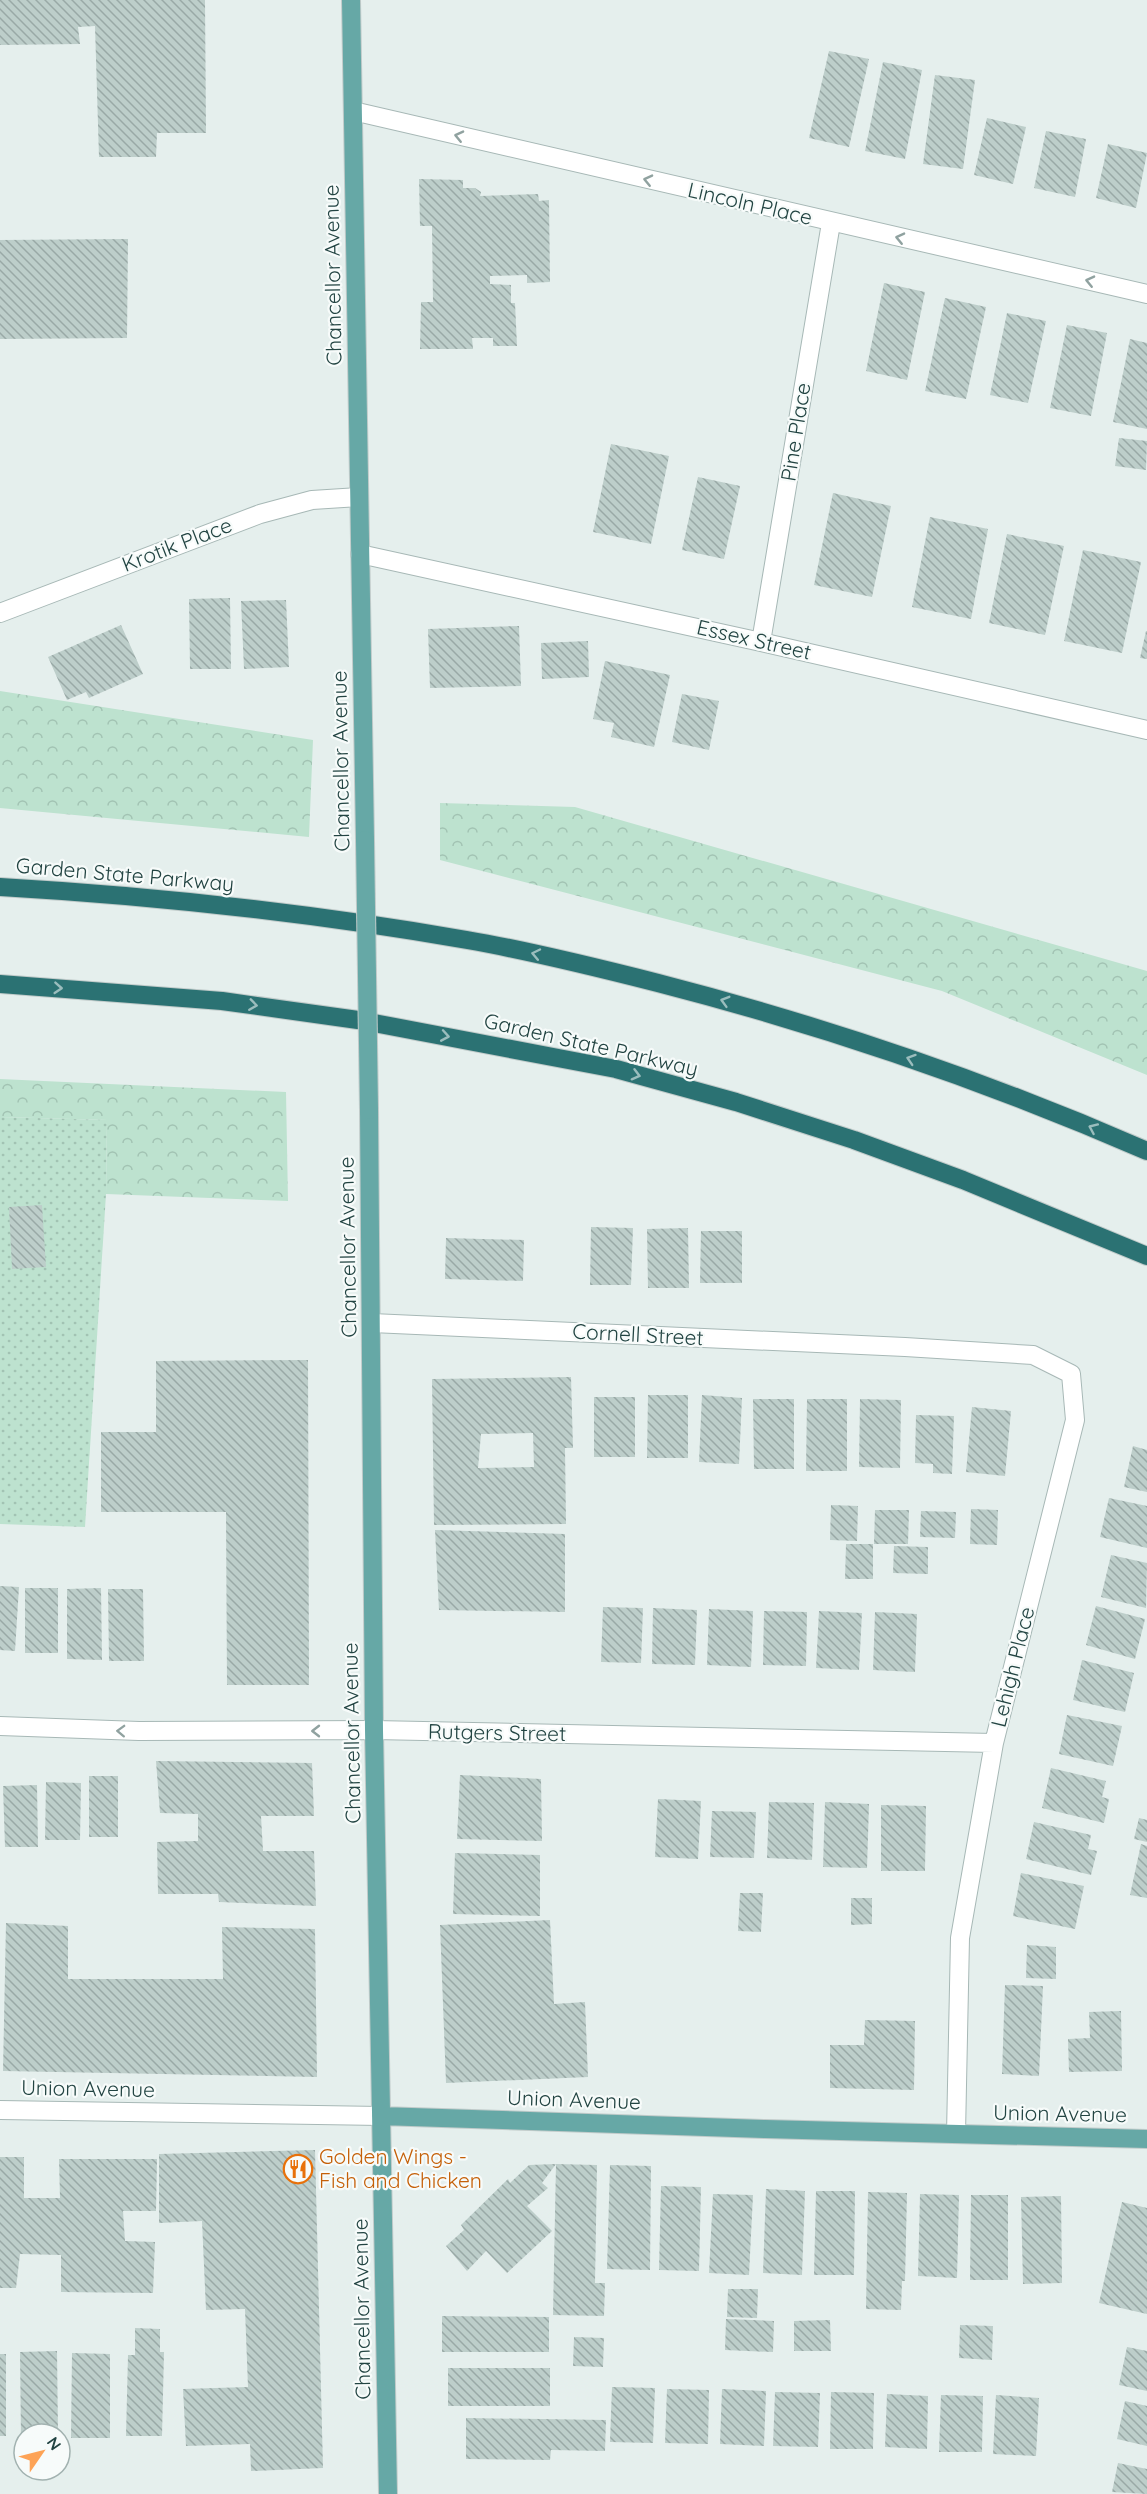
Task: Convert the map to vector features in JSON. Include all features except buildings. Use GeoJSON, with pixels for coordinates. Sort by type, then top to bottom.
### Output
{"type":"FeatureCollection","features":[{"type":"Feature","properties":{"kind":"highway","name":"Garden State Parkway"},"geometry":{"type":"LineString","coordinates":[[0,887],[147,897],[342,919],[470,940],[591,966],[710,997],[928,1064],[1065,1116],[1147,1151]]}},
{"type":"Feature","properties":{"kind":"highway","name":"Garden State Parkway"},"geometry":{"type":"LineString","coordinates":[[0,984],[115,991],[233,1002],[358,1020],[616,1070],[736,1102],[854,1140],[975,1184],[1147,1256]]}},
{"type":"Feature","properties":{"kind":"main road","name":"Chancellor Avenue"},"geometry":{"type":"LineString","coordinates":[[351,0],[372,1323],[374,1730],[388,2494]]}},
{"type":"Feature","properties":{"kind":"main road","name":"Union Avenue"},"geometry":{"type":"LineString","coordinates":[[381,2116],[1147,2139]]}},
{"type":"Feature","properties":{"kind":"street","name":"Lincoln Place"},"geometry":{"type":"LineString","coordinates":[[353,111],[1147,294]]}},
{"type":"Feature","properties":{"kind":"street","name":"Pine Place"},"geometry":{"type":"LineString","coordinates":[[761,642],[831,223]]}},
{"type":"Feature","properties":{"kind":"street","name":"Krotik Place"},"geometry":{"type":"LineString","coordinates":[[0,613],[260,514],[312,500],[359,497]]}},
{"type":"Feature","properties":{"kind":"street","name":"Essex Street"},"geometry":{"type":"LineString","coordinates":[[360,554],[1147,730]]}},
{"type":"Feature","properties":{"kind":"street","name":"Cornell Street"},"geometry":{"type":"LineString","coordinates":[[372,1323],[905,1347]]}},
{"type":"Feature","properties":{"kind":"street","name":"Lehigh Place"},"geometry":{"type":"LineString","coordinates":[[905,1347],[1033,1355],[1071,1374],[1074,1420],[994,1743],[960,1938],[956,2134]]}},
{"type":"Feature","properties":{"kind":"street","name":"Rutgers Street"},"geometry":{"type":"LineString","coordinates":[[0,1726],[139,1731],[374,1730],[994,1743]]}},
{"type":"Feature","properties":{"kind":"street","name":"Union Avenue"},"geometry":{"type":"LineString","coordinates":[[0,2110],[381,2116]]}},
{"type":"Feature","properties":{"kind":"green space"},"geometry":{"type":"Polygon","coordinates":[[[0,691],[313,740],[309,837],[0,808],[0,691]]]}},
{"type":"Feature","properties":{"kind":"green space"},"geometry":{"type":"Polygon","coordinates":[[[440,803],[575,807],[1147,971],[1147,1075],[942,991],[440,860],[440,803]]]}},
{"type":"Feature","properties":{"kind":"green space"},"geometry":{"type":"Polygon","coordinates":[[[0,1079],[286,1092],[288,1201],[106,1194],[107,1120],[0,1117],[0,1079]]]}},
{"type":"Feature","properties":{"kind":"green space"},"geometry":{"type":"Polygon","coordinates":[[[0,1117],[107,1120],[106,1194],[85,1527],[0,1524],[0,1117]]]}},
{"type":"Feature","properties":{"kind":"place","name":"Golden Wings - Fish and Chicken"},"geometry":{"type":"Point","coordinates":[298,2169]}}]}
